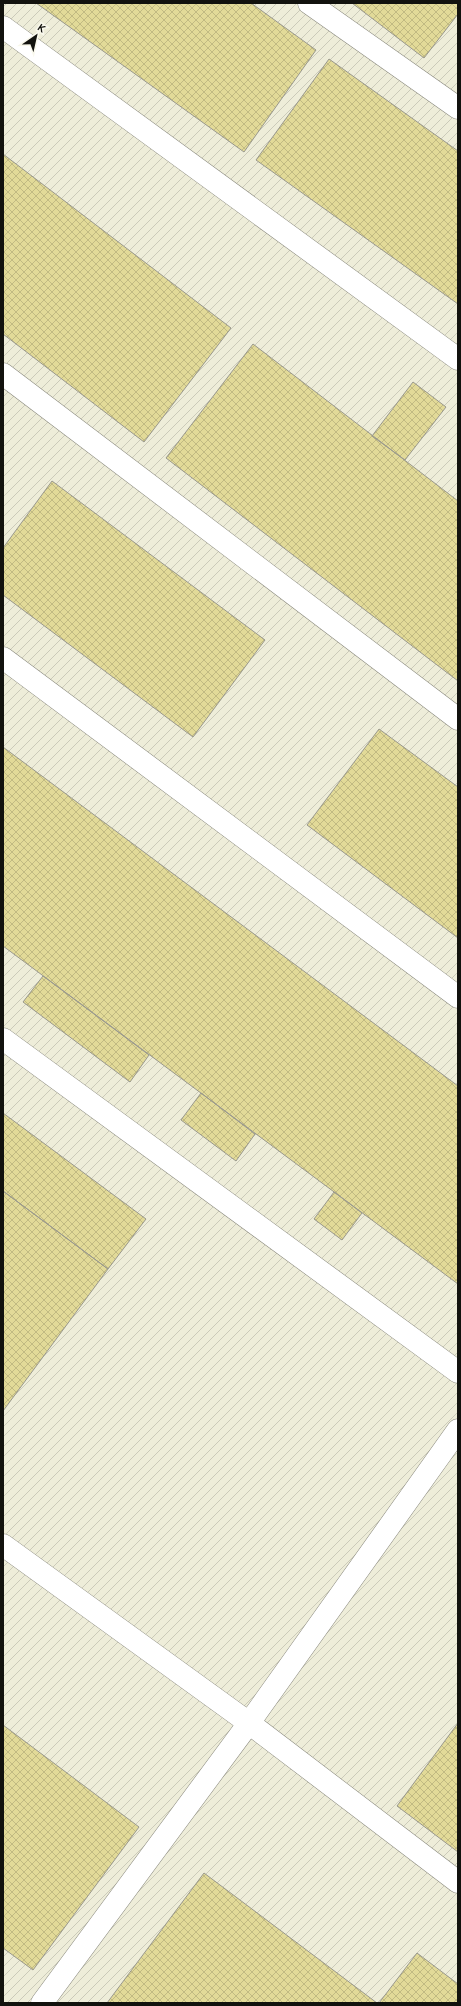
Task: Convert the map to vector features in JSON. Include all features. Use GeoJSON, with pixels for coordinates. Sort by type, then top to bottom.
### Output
{"type":"FeatureCollection","features":[{"type":"Feature","properties":{"kind":"street"},"geometry":{"type":"LineString","coordinates":[[309,3],[458,108]]}},
{"type":"Feature","properties":{"kind":"street"},"geometry":{"type":"LineString","coordinates":[[3,27],[458,359]]}},
{"type":"Feature","properties":{"kind":"street"},"geometry":{"type":"LineString","coordinates":[[3,374],[458,719]]}},
{"type":"Feature","properties":{"kind":"street"},"geometry":{"type":"LineString","coordinates":[[3,658],[458,997]]}},
{"type":"Feature","properties":{"kind":"street"},"geometry":{"type":"LineString","coordinates":[[3,1040],[458,1372]]}},
{"type":"Feature","properties":{"kind":"street"},"geometry":{"type":"LineString","coordinates":[[42,2003],[249,1722],[458,1430]]}},
{"type":"Feature","properties":{"kind":"street"},"geometry":{"type":"LineString","coordinates":[[3,1545],[249,1722],[458,1882]]}},
{"type":"Feature","properties":{"kind":"shaded area"},"geometry":{"type":"Polygon","coordinates":[[[3,3],[458,3],[458,2003],[3,2003],[3,3]]]}},
{"type":"Feature","properties":{"kind":"building"},"geometry":{"type":"Polygon","coordinates":[[[36,3],[251,3],[316,50],[244,152],[36,3]]]}},
{"type":"Feature","properties":{"kind":"building"},"geometry":{"type":"Polygon","coordinates":[[[352,3],[458,3],[458,14],[424,58],[352,3]]]}},
{"type":"Feature","properties":{"kind":"building"},"geometry":{"type":"Polygon","coordinates":[[[329,59],[458,151],[458,304],[256,160],[329,59]]]}},
{"type":"Feature","properties":{"kind":"building"},"geometry":{"type":"Polygon","coordinates":[[[3,154],[231,328],[144,442],[3,334],[3,154]]]}},
{"type":"Feature","properties":{"kind":"building"},"geometry":{"type":"Polygon","coordinates":[[[253,344],[458,501],[458,681],[166,458],[253,344]]]}},
{"type":"Feature","properties":{"kind":"building"},"geometry":{"type":"Polygon","coordinates":[[[413,382],[446,407],[405,460],[372,436],[413,382]]]}},
{"type":"Feature","properties":{"kind":"building"},"geometry":{"type":"Polygon","coordinates":[[[52,481],[265,640],[193,737],[3,595],[3,548],[52,481]]]}},
{"type":"Feature","properties":{"kind":"building"},"geometry":{"type":"Polygon","coordinates":[[[379,729],[458,787],[458,938],[307,825],[379,729]]]}},
{"type":"Feature","properties":{"kind":"building"},"geometry":{"type":"Polygon","coordinates":[[[3,747],[458,1086],[458,1284],[3,946],[3,747]]]}},
{"type":"Feature","properties":{"kind":"building"},"geometry":{"type":"Polygon","coordinates":[[[43,976],[149,1055],[130,1082],[23,1002],[43,976]]]}},
{"type":"Feature","properties":{"kind":"building"},"geometry":{"type":"Polygon","coordinates":[[[201,1093],[255,1134],[236,1161],[181,1120],[201,1093]]]}},
{"type":"Feature","properties":{"kind":"building"},"geometry":{"type":"Polygon","coordinates":[[[3,1113],[146,1219],[108,1269],[3,1191],[3,1113]]]}},
{"type":"Feature","properties":{"kind":"building"},"geometry":{"type":"Polygon","coordinates":[[[3,1191],[108,1269],[3,1411],[3,1191]]]}},
{"type":"Feature","properties":{"kind":"building"},"geometry":{"type":"Polygon","coordinates":[[[334,1192],[362,1213],[342,1240],[314,1219],[334,1192]]]}},
{"type":"Feature","properties":{"kind":"building"},"geometry":{"type":"Polygon","coordinates":[[[458,1723],[458,1852],[397,1806],[458,1723]]]}},
{"type":"Feature","properties":{"kind":"building"},"geometry":{"type":"Polygon","coordinates":[[[3,1725],[139,1827],[33,1970],[3,1948],[3,1725]]]}},
{"type":"Feature","properties":{"kind":"building"},"geometry":{"type":"Polygon","coordinates":[[[204,1873],[377,2003],[107,2003],[204,1873]]]}},
{"type":"Feature","properties":{"kind":"building"},"geometry":{"type":"Polygon","coordinates":[[[417,1953],[458,1984],[458,2003],[379,2003],[417,1953]]]}}]}
